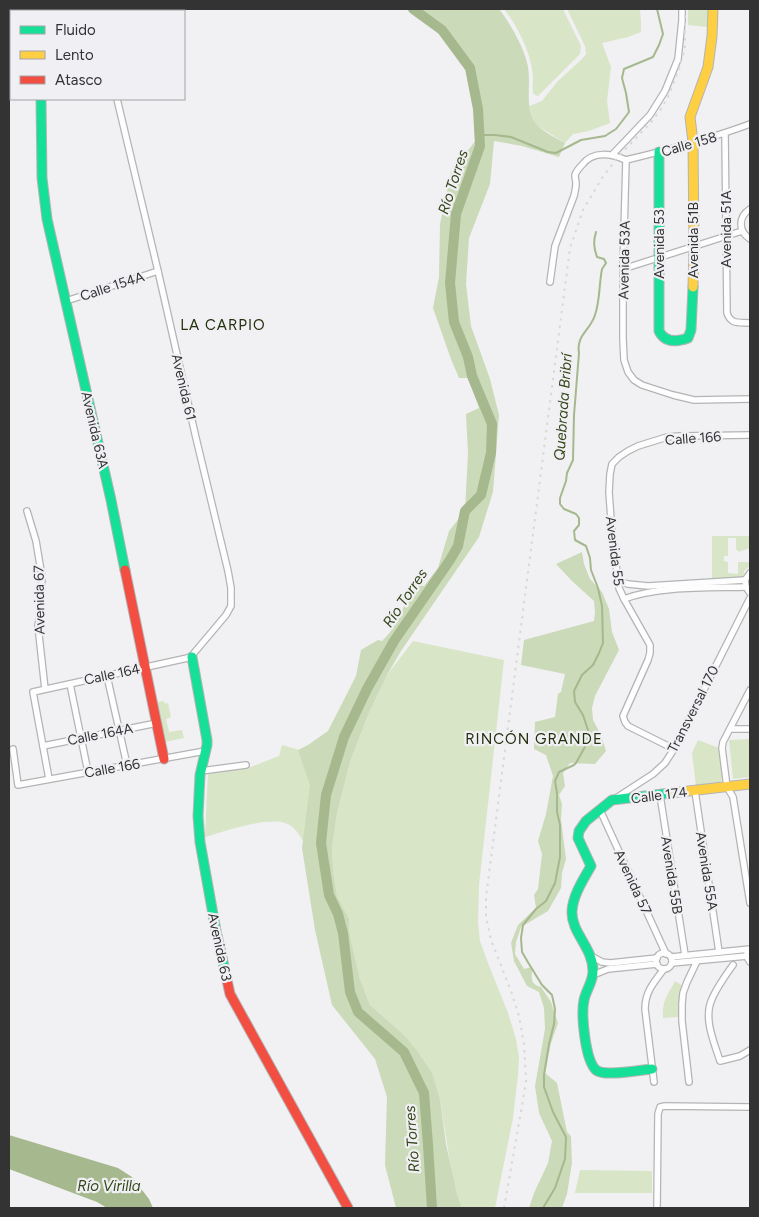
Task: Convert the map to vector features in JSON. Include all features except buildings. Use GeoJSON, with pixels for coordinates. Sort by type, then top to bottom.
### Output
{"type":"FeatureCollection","features":[{"type":"Feature","properties":{"kind":"street"},"geometry":{"type":"LineString","coordinates":[[612,155],[650,115],[665,91],[678,59],[682,9]]}},
{"type":"Feature","properties":{"kind":"street","name":"Avenida 51B"},"geometry":{"type":"LineString","coordinates":[[661,335],[670,340],[682,340],[688,338],[691,330],[694,247],[693,142],[690,117],[708,67],[713,9]]}},
{"type":"Feature","properties":{"kind":"street","name":"Avenida 63A"},"geometry":{"type":"LineString","coordinates":[[41,100],[41,157],[44,199],[51,240],[111,500],[164,759]]}},
{"type":"Feature","properties":{"kind":"street","name":"Avenida 61"},"geometry":{"type":"LineString","coordinates":[[117,100],[231,588],[231,606],[226,615],[192,657]]}},
{"type":"Feature","properties":{"kind":"street","name":"Calle 158"},"geometry":{"type":"LineString","coordinates":[[626,160],[726,133],[750,124]]}},
{"type":"Feature","properties":{"kind":"street","name":"Avenida 51A"},"geometry":{"type":"LineString","coordinates":[[726,133],[727,313],[730,320],[734,322],[750,323]]}},
{"type":"Feature","properties":{"kind":"street","name":"Avenida 53"},"geometry":{"type":"LineString","coordinates":[[659,152],[659,331],[661,335]]}},
{"type":"Feature","properties":{"kind":"street"},"geometry":{"type":"LineString","coordinates":[[550,282],[555,246],[574,196],[576,187],[575,174],[584,161],[590,157],[605,154],[626,160]]}},
{"type":"Feature","properties":{"kind":"street","name":"Avenida 53A"},"geometry":{"type":"LineString","coordinates":[[626,160],[623,269],[624,360],[628,372],[634,380],[642,385],[694,400],[750,399]]}},
{"type":"Feature","properties":{"kind":"street"},"geometry":{"type":"LineString","coordinates":[[750,209],[745,213],[741,221],[742,231],[750,239]]}},
{"type":"Feature","properties":{"kind":"street"},"geometry":{"type":"LineString","coordinates":[[623,269],[742,231]]}},
{"type":"Feature","properties":{"kind":"street","name":"Calle 154A"},"geometry":{"type":"LineString","coordinates":[[66,301],[158,271]]}},
{"type":"Feature","properties":{"kind":"street","name":"Calle 166"},"geometry":{"type":"LineString","coordinates":[[612,464],[619,457],[638,446],[667,437],[750,435]]}},
{"type":"Feature","properties":{"kind":"street","name":"Avenida 55"},"geometry":{"type":"LineString","coordinates":[[612,464],[609,492],[618,581],[621,594],[648,643],[650,653],[624,716],[625,722],[628,726],[674,749]]}},
{"type":"Feature","properties":{"kind":"street","name":"Avenida 67"},"geometry":{"type":"LineString","coordinates":[[27,511],[36,541],[42,577],[38,626],[45,689]]}},
{"type":"Feature","properties":{"kind":"street"},"geometry":{"type":"LineString","coordinates":[[745,583],[750,573]]}},
{"type":"Feature","properties":{"kind":"street"},"geometry":{"type":"LineString","coordinates":[[618,581],[648,586],[745,583]]}},
{"type":"Feature","properties":{"kind":"street"},"geometry":{"type":"LineString","coordinates":[[745,583],[750,593]]}},
{"type":"Feature","properties":{"kind":"street"},"geometry":{"type":"LineString","coordinates":[[624,600],[634,596],[658,592],[745,583]]}},
{"type":"Feature","properties":{"kind":"street","name":"Transversal 170"},"geometry":{"type":"LineString","coordinates":[[612,800],[645,788],[653,774],[674,749],[750,598]]}},
{"type":"Feature","properties":{"kind":"street","name":"Calle 164"},"geometry":{"type":"LineString","coordinates":[[43,746],[33,692],[192,657]]}},
{"type":"Feature","properties":{"kind":"street","name":"Avenida 63"},"geometry":{"type":"LineString","coordinates":[[192,657],[207,740],[201,771],[198,816],[200,842],[216,931],[230,994],[348,1208]]}},
{"type":"Feature","properties":{"kind":"street"},"geometry":{"type":"LineString","coordinates":[[107,676],[127,766]]}},
{"type":"Feature","properties":{"kind":"street"},"geometry":{"type":"LineString","coordinates":[[70,684],[88,772]]}},
{"type":"Feature","properties":{"kind":"street"},"geometry":{"type":"LineString","coordinates":[[750,690],[723,742],[722,748],[727,787],[733,797],[750,903]]}},
{"type":"Feature","properties":{"kind":"street","name":"Calle 164A"},"geometry":{"type":"LineString","coordinates":[[43,746],[157,723]]}},
{"type":"Feature","properties":{"kind":"street"},"geometry":{"type":"LineString","coordinates":[[730,729],[750,729]]}},
{"type":"Feature","properties":{"kind":"street"},"geometry":{"type":"LineString","coordinates":[[43,746],[49,779]]}},
{"type":"Feature","properties":{"kind":"street","name":"Calle 166"},"geometry":{"type":"LineString","coordinates":[[13,749],[18,785],[205,752]]}},
{"type":"Feature","properties":{"kind":"street"},"geometry":{"type":"LineString","coordinates":[[201,771],[246,765]]}},
{"type":"Feature","properties":{"kind":"street","name":"Calle 174"},"geometry":{"type":"LineString","coordinates":[[594,957],[574,924],[571,909],[591,866],[578,838],[578,830],[586,821],[612,800],[645,788],[660,795],[750,784]]}},
{"type":"Feature","properties":{"kind":"street","name":"Avenida 55A"},"geometry":{"type":"LineString","coordinates":[[695,791],[719,952]]}},
{"type":"Feature","properties":{"kind":"street","name":"Avenida 55B"},"geometry":{"type":"LineString","coordinates":[[660,795],[685,956]]}},
{"type":"Feature","properties":{"kind":"street","name":"Avenida 57"},"geometry":{"type":"LineString","coordinates":[[600,810],[670,958]]}},
{"type":"Feature","properties":{"kind":"street"},"geometry":{"type":"LineString","coordinates":[[670,958],[750,949]]}},
{"type":"Feature","properties":{"kind":"street"},"geometry":{"type":"LineString","coordinates":[[750,949],[747,953],[750,962]]}},
{"type":"Feature","properties":{"kind":"street"},"geometry":{"type":"LineString","coordinates":[[657,961],[661,954],[670,958],[697,961],[747,956]]}},
{"type":"Feature","properties":{"kind":"street"},"geometry":{"type":"LineString","coordinates":[[594,957],[602,962],[610,963],[657,961]]}},
{"type":"Feature","properties":{"kind":"street"},"geometry":{"type":"LineString","coordinates":[[594,957],[596,973],[584,998],[582,1014],[590,1059],[597,1070],[607,1074],[652,1069]]}},
{"type":"Feature","properties":{"kind":"street"},"geometry":{"type":"LineString","coordinates":[[654,1082],[644,1009],[649,989],[664,969],[669,968],[670,958]]}},
{"type":"Feature","properties":{"kind":"street"},"geometry":{"type":"LineString","coordinates":[[657,961],[661,969],[664,969]]}},
{"type":"Feature","properties":{"kind":"street"},"geometry":{"type":"LineString","coordinates":[[596,973],[608,969],[657,961]]}},
{"type":"Feature","properties":{"kind":"street"},"geometry":{"type":"LineString","coordinates":[[689,1082],[682,1021],[682,1004],[683,993],[697,961]]}},
{"type":"Feature","properties":{"kind":"street"},"geometry":{"type":"LineString","coordinates":[[733,965],[711,1000],[708,1011],[711,1028],[720,1061],[740,1056],[750,1050]]}},
{"type":"Feature","properties":{"kind":"street"},"geometry":{"type":"LineString","coordinates":[[657,1208],[658,1114],[660,1108],[665,1106],[750,1107]]}},
{"type":"Feature","properties":{"kind":"shaded area"},"geometry":{"type":"Polygon","coordinates":[[[413,9],[499,9],[508,21],[524,52],[529,74],[531,115],[536,124],[544,131],[565,143],[559,157],[522,146],[494,141],[490,184],[469,238],[466,284],[471,326],[490,379],[499,415],[493,492],[479,537],[401,651],[368,715],[350,762],[337,813],[332,848],[337,896],[349,919],[350,937],[360,979],[370,1005],[404,1035],[432,1073],[440,1100],[446,1144],[462,1208],[396,1208],[385,1165],[387,1097],[375,1059],[332,1005],[315,930],[302,848],[310,785],[298,750],[328,731],[356,676],[361,650],[378,640],[382,641],[393,628],[404,606],[411,582],[424,586],[438,568],[449,531],[465,511],[468,453],[466,414],[479,408],[468,378],[459,378],[433,308],[439,277],[440,224],[451,172],[480,135],[478,109],[470,68],[442,30],[413,9]]]}},
{"type":"Feature","properties":{"kind":"shaded area"},"geometry":{"type":"Polygon","coordinates":[[[504,9],[563,9],[581,46],[580,54],[538,96],[533,93],[533,72],[525,45],[504,9]]]}},
{"type":"Feature","properties":{"kind":"shaded area"},"geometry":{"type":"Polygon","coordinates":[[[567,9],[640,9],[641,32],[602,43],[611,67],[607,101],[610,123],[589,131],[573,134],[565,143],[538,126],[533,120],[529,106],[542,101],[557,82],[586,54],[585,46],[567,9]]]}},
{"type":"Feature","properties":{"kind":"shaded area"},"geometry":{"type":"Polygon","coordinates":[[[688,9],[711,9],[707,27],[688,25],[688,9]]]}},
{"type":"Feature","properties":{"kind":"shaded area"},"geometry":{"type":"Polygon","coordinates":[[[712,536],[750,536],[750,548],[738,552],[736,550],[736,538],[728,538],[728,556],[724,556],[724,561],[728,562],[728,573],[738,574],[738,562],[750,562],[750,566],[744,571],[743,578],[712,580],[712,536]]]}},
{"type":"Feature","properties":{"kind":"shaded area"},"geometry":{"type":"Polygon","coordinates":[[[582,552],[590,579],[602,592],[609,609],[612,632],[619,650],[595,696],[592,708],[593,720],[601,735],[606,751],[595,764],[570,763],[563,773],[565,786],[559,795],[562,804],[561,820],[566,859],[562,873],[561,888],[548,911],[521,927],[516,942],[515,954],[524,969],[532,967],[533,982],[541,987],[551,1002],[558,1023],[551,1043],[545,1073],[557,1083],[567,1132],[571,1136],[572,1163],[567,1194],[562,1208],[529,1208],[548,1163],[552,1141],[539,1113],[535,1086],[545,1029],[544,1008],[539,992],[527,986],[514,961],[511,943],[518,925],[536,908],[534,895],[538,889],[542,854],[538,841],[546,814],[553,776],[546,755],[534,749],[535,722],[555,717],[558,694],[561,692],[565,674],[521,665],[524,640],[594,621],[594,601],[556,564],[582,552]]]}},
{"type":"Feature","properties":{"kind":"shaded area"},"geometry":{"type":"Polygon","coordinates":[[[413,641],[504,660],[479,885],[478,923],[480,941],[508,1013],[519,1057],[513,1118],[495,1208],[462,1208],[451,1168],[440,1100],[404,1035],[370,1005],[360,979],[350,937],[349,919],[337,896],[333,871],[332,848],[337,813],[350,762],[368,715],[387,675],[413,641]]]}},
{"type":"Feature","properties":{"kind":"shaded area"},"geometry":{"type":"Polygon","coordinates":[[[154,687],[158,702],[164,701],[165,704],[168,703],[171,717],[166,719],[169,732],[182,730],[184,738],[165,742],[154,687]]]}},
{"type":"Feature","properties":{"kind":"shaded area"},"geometry":{"type":"Polygon","coordinates":[[[750,739],[750,777],[733,779],[729,740],[750,739]]]}},
{"type":"Feature","properties":{"kind":"shaded area"},"geometry":{"type":"Polygon","coordinates":[[[698,740],[719,748],[723,778],[715,785],[696,786],[692,753],[698,740]]]}},
{"type":"Feature","properties":{"kind":"shaded area"},"geometry":{"type":"Polygon","coordinates":[[[282,745],[328,758],[307,848],[296,831],[291,826],[283,823],[261,822],[205,837],[208,771],[248,768],[279,756],[282,745]]]}},
{"type":"Feature","properties":{"kind":"shaded area"},"geometry":{"type":"Polygon","coordinates":[[[675,981],[683,986],[679,998],[679,1017],[663,1018],[664,1003],[675,981]]]}},
{"type":"Feature","properties":{"kind":"shaded area"},"geometry":{"type":"Polygon","coordinates":[[[580,1170],[652,1171],[652,1193],[575,1193],[580,1170]]]}},
{"type":"Feature","properties":{"kind":"water","name":"Río Virilla"},"geometry":{"type":"Polygon","coordinates":[[[9,1135],[118,1168],[132,1177],[149,1199],[153,1208],[107,1208],[97,1202],[9,1169],[9,1135]]]}},
{"type":"Feature","properties":{"kind":"waterway","name":"Río Torres"},"geometry":{"type":"LineString","coordinates":[[413,9],[442,30],[470,68],[478,109],[480,146],[456,214],[450,283],[454,322],[468,357],[472,376],[492,424],[491,453],[481,495],[465,511],[458,546],[394,641],[367,689],[344,737],[326,795],[321,843],[329,895],[338,914],[343,933],[350,992],[358,1012],[404,1052],[424,1093],[432,1208]]}},
{"type":"Feature","properties":{"kind":"waterway"},"geometry":{"type":"LineString","coordinates":[[480,135],[511,137],[548,152],[556,153],[581,140],[605,136],[616,129],[629,112],[622,78],[624,69],[653,57],[663,34],[657,9]]}},
{"type":"Feature","properties":{"kind":"waterway","name":"Quebrada Bribrí"},"geometry":{"type":"LineString","coordinates":[[543,1208],[555,1188],[565,1159],[566,1137],[553,1112],[544,1087],[544,1075],[554,1024],[555,1009],[552,995],[542,985],[522,952],[521,938],[523,925],[536,909],[546,901],[555,883],[560,857],[560,825],[557,812],[555,781],[559,772],[576,763],[587,743],[588,730],[583,715],[575,702],[574,691],[582,675],[593,665],[603,643],[602,606],[591,570],[590,558],[586,546],[575,540],[574,531],[579,525],[579,518],[576,514],[564,509],[560,504],[567,473],[573,460],[579,347],[581,337],[595,315],[602,269],[606,263],[604,259],[597,257],[595,251],[594,239],[596,232]]}},
{"type":"Feature","properties":{"kind":"railway"},"geometry":{"type":"LineString","coordinates":[[504,1208],[526,1081],[524,1044],[519,1016],[491,940],[486,916],[486,897],[570,248],[583,210],[602,178],[618,157],[652,121],[669,95],[685,48],[685,9]]}},
{"type":"Feature","properties":{"kind":"traffic: fast"},"geometry":{"type":"LineString","coordinates":[[41,100],[42,178],[47,219],[111,500],[125,570]]}},
{"type":"Feature","properties":{"kind":"traffic: fast"},"geometry":{"type":"LineString","coordinates":[[659,152],[659,331],[668,340],[676,341],[688,338],[691,330],[693,287]]}},
{"type":"Feature","properties":{"kind":"traffic: fast"},"geometry":{"type":"LineString","coordinates":[[192,657],[207,740],[200,775],[198,816],[200,842],[225,971]]}},
{"type":"Feature","properties":{"kind":"traffic: fast"},"geometry":{"type":"LineString","coordinates":[[652,1069],[606,1073],[596,1070],[592,1065],[585,1036],[583,1015],[584,1000],[593,975],[592,962],[575,926],[572,911],[576,893],[591,866],[578,838],[579,831],[586,821],[612,800],[671,793]]}},
{"type":"Feature","properties":{"kind":"traffic: slow"},"geometry":{"type":"LineString","coordinates":[[693,287],[693,142],[690,117],[708,67],[713,9]]}},
{"type":"Feature","properties":{"kind":"traffic: slow"},"geometry":{"type":"LineString","coordinates":[[671,793],[750,784]]}},
{"type":"Feature","properties":{"kind":"traffic: jam"},"geometry":{"type":"LineString","coordinates":[[125,570],[164,759]]}},
{"type":"Feature","properties":{"kind":"traffic: jam"},"geometry":{"type":"LineString","coordinates":[[225,971],[230,994],[348,1208]]}},
{"type":"Feature","properties":{"kind":"district","name":"LA CARPIO"},"geometry":{"type":"Point","coordinates":[223,325]}},
{"type":"Feature","properties":{"kind":"district","name":"RINCÓN GRANDE"},"geometry":{"type":"Point","coordinates":[534,739]}}]}
